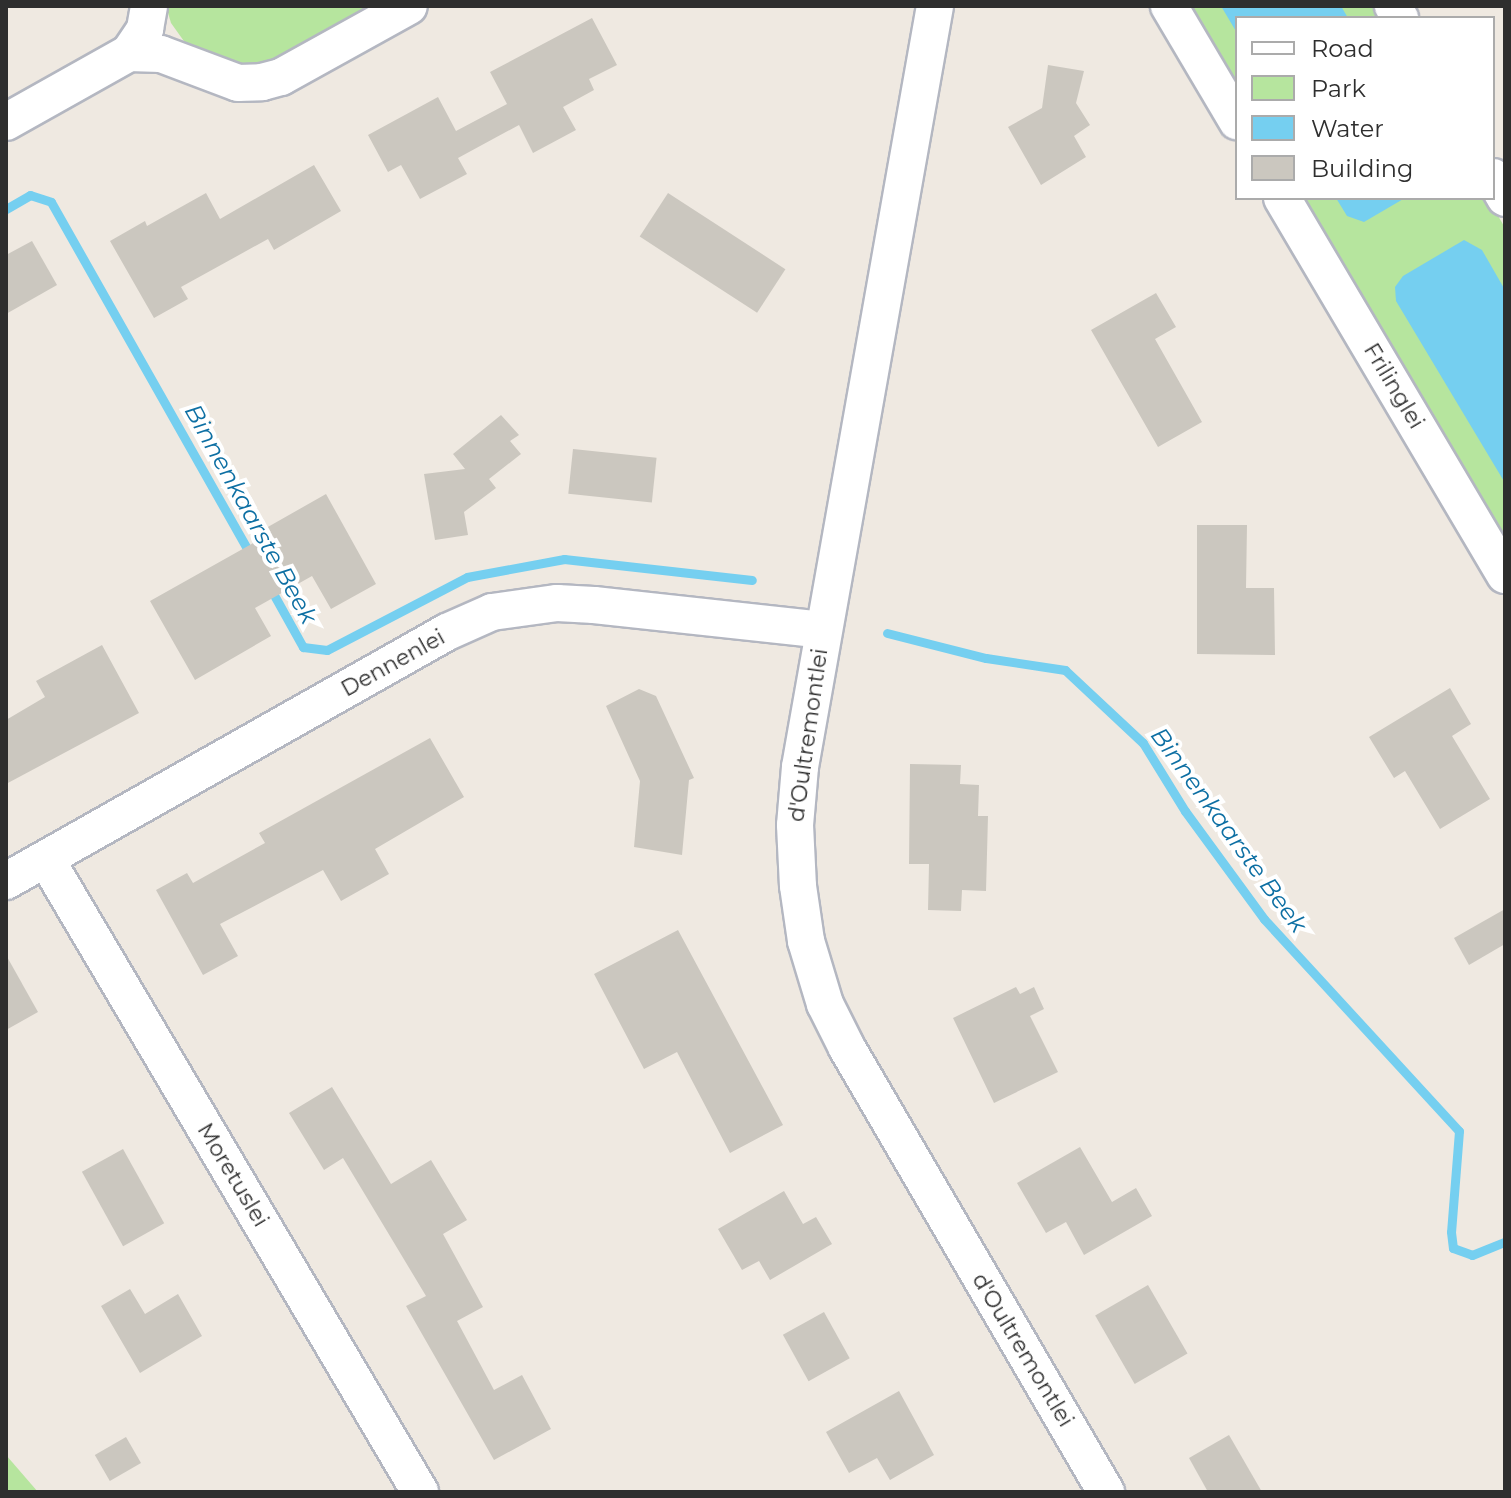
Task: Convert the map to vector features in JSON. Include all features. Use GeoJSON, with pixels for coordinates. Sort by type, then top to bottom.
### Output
{"type":"FeatureCollection","features":[{"type":"Feature","properties":{"kind":"street"},"geometry":{"type":"LineString","coordinates":[[6,122],[129,53],[145,29],[149,6]]}},
{"type":"Feature","properties":{"kind":"street"},"geometry":{"type":"LineString","coordinates":[[129,53],[161,54],[238,83],[262,82],[281,77],[409,6]]}},
{"type":"Feature","properties":{"kind":"street","name":"d'Oultremontlei"},"geometry":{"type":"LineString","coordinates":[[935,6],[800,767],[795,825],[806,941],[825,1004],[916,1169],[1106,1492]]}},
{"type":"Feature","properties":{"kind":"street"},"geometry":{"type":"LineString","coordinates":[[1169,6],[1235,118]]}},
{"type":"Feature","properties":{"kind":"street"},"geometry":{"type":"LineString","coordinates":[[1495,180],[1505,198]]}},
{"type":"Feature","properties":{"kind":"street","name":"Frilinglei"},"geometry":{"type":"LineString","coordinates":[[1283,200],[1505,575]]}},
{"type":"Feature","properties":{"kind":"street","name":"Dennenlei"},"geometry":{"type":"LineString","coordinates":[[6,881],[447,632],[492,612],[527,605],[569,604],[823,630]]}},
{"type":"Feature","properties":{"kind":"street","name":"Moretuslei"},"geometry":{"type":"LineString","coordinates":[[46,859],[420,1492]]}},
{"type":"Feature","properties":{"kind":"green space"},"geometry":{"type":"Polygon","coordinates":[[[166,6],[388,6],[253,71],[186,44],[171,23],[166,6]]]}},
{"type":"Feature","properties":{"kind":"green space"},"geometry":{"type":"Polygon","coordinates":[[[1188,6],[1375,6],[1381,16],[1235,16],[1235,86],[1188,6]]]}},
{"type":"Feature","properties":{"kind":"green space"},"geometry":{"type":"Polygon","coordinates":[[[1302,200],[1489,200],[1505,228],[1505,546],[1302,200]]]}},
{"type":"Feature","properties":{"kind":"green space"},"geometry":{"type":"Polygon","coordinates":[[[6,1455],[38,1492],[6,1492],[6,1455]]]}},
{"type":"Feature","properties":{"kind":"water"},"geometry":{"type":"Polygon","coordinates":[[[1221,6],[1341,6],[1347,16],[1235,16],[1235,30],[1221,6]]]}},
{"type":"Feature","properties":{"kind":"water"},"geometry":{"type":"Polygon","coordinates":[[[1337,200],[1402,200],[1364,222],[1347,216],[1337,200]]]}},
{"type":"Feature","properties":{"kind":"water"},"geometry":{"type":"Polygon","coordinates":[[[1464,240],[1482,250],[1505,290],[1505,483],[1396,301],[1395,287],[1403,276],[1464,240]]]}},
{"type":"Feature","properties":{"kind":"building"},"geometry":{"type":"Polygon","coordinates":[[[592,18],[617,65],[589,79],[594,90],[563,107],[576,130],[533,153],[519,125],[458,158],[467,174],[420,199],[401,165],[388,172],[368,135],[438,97],[456,131],[507,104],[490,72],[592,18]]]}},
{"type":"Feature","properties":{"kind":"building"},"geometry":{"type":"Polygon","coordinates":[[[1048,65],[1084,71],[1076,103],[1090,125],[1074,136],[1086,157],[1041,185],[1008,127],[1042,108],[1048,65]]]}},
{"type":"Feature","properties":{"kind":"building"},"geometry":{"type":"Polygon","coordinates":[[[314,165],[341,211],[274,250],[268,239],[181,287],[188,299],[154,318],[110,241],[145,221],[147,226],[206,193],[220,219],[314,165]]]}},
{"type":"Feature","properties":{"kind":"building"},"geometry":{"type":"Polygon","coordinates":[[[668,193],[785,269],[757,313],[640,237],[668,193]]]}},
{"type":"Feature","properties":{"kind":"building"},"geometry":{"type":"Polygon","coordinates":[[[32,241],[57,285],[6,314],[6,255],[32,241]]]}},
{"type":"Feature","properties":{"kind":"building"},"geometry":{"type":"Polygon","coordinates":[[[1156,293],[1176,327],[1155,339],[1202,422],[1158,447],[1091,330],[1156,293]]]}},
{"type":"Feature","properties":{"kind":"building"},"geometry":{"type":"Polygon","coordinates":[[[501,415],[519,435],[510,441],[521,454],[489,479],[496,488],[464,512],[468,535],[435,540],[424,474],[465,469],[453,454],[501,415]]]}},
{"type":"Feature","properties":{"kind":"building"},"geometry":{"type":"Polygon","coordinates":[[[573,449],[657,458],[652,503],[568,494],[573,449]]]}},
{"type":"Feature","properties":{"kind":"building"},"geometry":{"type":"Polygon","coordinates":[[[326,494],[376,584],[331,609],[312,576],[255,608],[271,636],[195,680],[150,601],[262,538],[259,532],[326,494]]]}},
{"type":"Feature","properties":{"kind":"building"},"geometry":{"type":"Polygon","coordinates":[[[1197,525],[1247,525],[1246,588],[1274,588],[1275,655],[1197,654],[1197,525]]]}},
{"type":"Feature","properties":{"kind":"building"},"geometry":{"type":"Polygon","coordinates":[[[102,645],[139,713],[6,784],[6,720],[45,697],[36,681],[102,645]]]}},
{"type":"Feature","properties":{"kind":"building"},"geometry":{"type":"Polygon","coordinates":[[[1450,688],[1471,724],[1452,736],[1490,799],[1440,829],[1405,771],[1394,778],[1369,737],[1450,688]]]}},
{"type":"Feature","properties":{"kind":"building"},"geometry":{"type":"Polygon","coordinates":[[[639,689],[656,696],[694,778],[689,780],[682,855],[634,847],[640,781],[606,706],[639,689]]]}},
{"type":"Feature","properties":{"kind":"building"},"geometry":{"type":"Polygon","coordinates":[[[430,738],[464,797],[375,849],[389,874],[341,901],[323,870],[220,924],[238,956],[203,975],[156,890],[187,873],[193,883],[265,843],[259,833],[430,738]]]}},
{"type":"Feature","properties":{"kind":"building"},"geometry":{"type":"Polygon","coordinates":[[[910,764],[961,765],[960,784],[979,785],[978,816],[988,816],[986,891],[962,890],[961,911],[928,910],[929,864],[909,864],[910,764]]]}},
{"type":"Feature","properties":{"kind":"building"},"geometry":{"type":"Polygon","coordinates":[[[1505,909],[1505,944],[1469,965],[1454,938],[1505,909]]]}},
{"type":"Feature","properties":{"kind":"building"},"geometry":{"type":"Polygon","coordinates":[[[678,930],[783,1125],[730,1153],[677,1052],[644,1069],[594,974],[678,930]]]}},
{"type":"Feature","properties":{"kind":"building"},"geometry":{"type":"Polygon","coordinates":[[[6,955],[38,1012],[6,1030],[6,955]]]}},
{"type":"Feature","properties":{"kind":"building"},"geometry":{"type":"Polygon","coordinates":[[[1016,987],[1020,994],[1034,987],[1044,1009],[1030,1016],[1058,1072],[994,1103],[953,1018],[1016,987]]]}},
{"type":"Feature","properties":{"kind":"building"},"geometry":{"type":"Polygon","coordinates":[[[332,1087],[391,1184],[431,1160],[467,1220],[443,1234],[483,1307],[457,1321],[494,1390],[522,1375],[551,1429],[494,1460],[406,1306],[426,1296],[343,1158],[324,1170],[289,1113],[332,1087]]]}},
{"type":"Feature","properties":{"kind":"building"},"geometry":{"type":"Polygon","coordinates":[[[1080,1147],[1112,1202],[1136,1188],[1152,1216],[1084,1255],[1066,1222],[1046,1233],[1017,1183],[1080,1147]]]}},
{"type":"Feature","properties":{"kind":"building"},"geometry":{"type":"Polygon","coordinates":[[[123,1149],[164,1223],[123,1246],[82,1172],[123,1149]]]}},
{"type":"Feature","properties":{"kind":"building"},"geometry":{"type":"Polygon","coordinates":[[[784,1191],[803,1224],[816,1217],[832,1244],[770,1280],[759,1261],[742,1270],[718,1229],[784,1191]]]}},
{"type":"Feature","properties":{"kind":"building"},"geometry":{"type":"Polygon","coordinates":[[[1148,1285],[1188,1353],[1135,1384],[1095,1316],[1148,1285]]]}},
{"type":"Feature","properties":{"kind":"building"},"geometry":{"type":"Polygon","coordinates":[[[130,1289],[145,1314],[178,1294],[202,1336],[140,1373],[101,1306],[130,1289]]]}},
{"type":"Feature","properties":{"kind":"building"},"geometry":{"type":"Polygon","coordinates":[[[824,1312],[850,1358],[809,1381],[783,1335],[824,1312]]]}},
{"type":"Feature","properties":{"kind":"building"},"geometry":{"type":"Polygon","coordinates":[[[899,1391],[934,1455],[890,1480],[877,1458],[849,1473],[826,1432],[899,1391]]]}},
{"type":"Feature","properties":{"kind":"building"},"geometry":{"type":"Polygon","coordinates":[[[1229,1435],[1262,1492],[1208,1492],[1189,1458],[1229,1435]]]}},
{"type":"Feature","properties":{"kind":"building"},"geometry":{"type":"Polygon","coordinates":[[[126,1437],[141,1463],[110,1481],[95,1455],[126,1437]]]}},
{"type":"Feature","properties":{"kind":"waterway","name":"Binnenkaarste Beek"},"geometry":{"type":"LineString","coordinates":[[6,209],[30,195],[51,202],[251,556]]}},
{"type":"Feature","properties":{"kind":"waterway","name":"Binnenkaarste Beek"},"geometry":{"type":"LineString","coordinates":[[269,586],[303,647],[327,650],[467,577],[564,559],[752,580]]}},
{"type":"Feature","properties":{"kind":"waterway","name":"Binnenkaarste Beek"},"geometry":{"type":"LineString","coordinates":[[887,633],[986,658],[1065,670],[1143,743],[1185,811],[1264,919],[1459,1131],[1451,1232],[1453,1248],[1472,1255],[1505,1242]]}}]}
